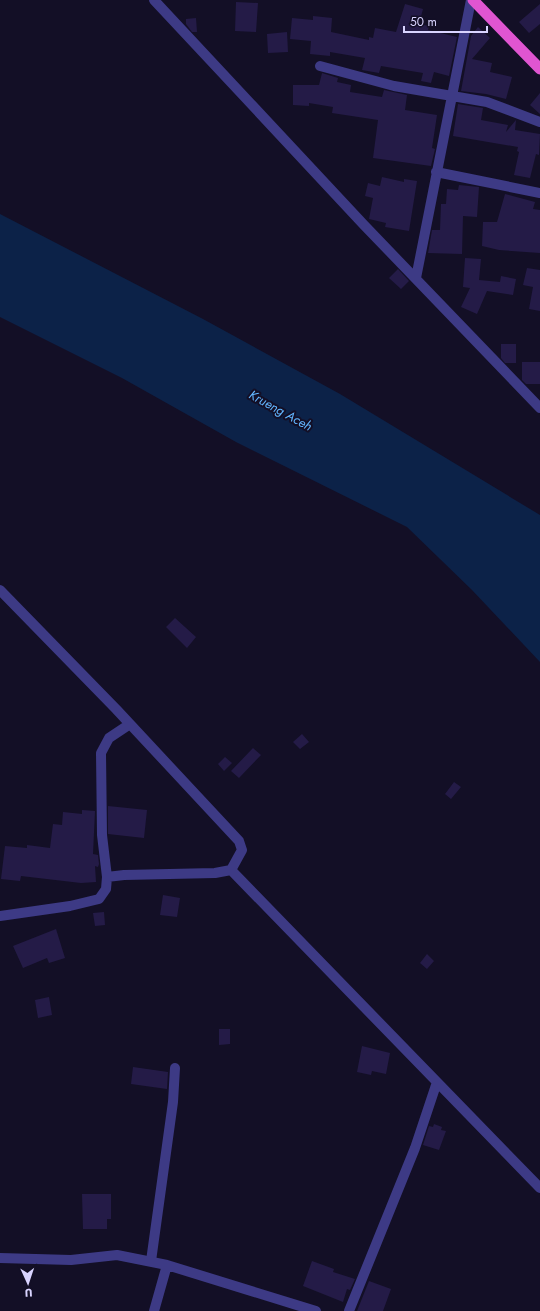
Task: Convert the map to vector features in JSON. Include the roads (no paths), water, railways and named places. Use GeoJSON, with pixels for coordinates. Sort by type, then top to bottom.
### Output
{"type":"FeatureCollection","features":[{"type":"Feature","properties":{"kind":"highway"},"geometry":{"type":"LineString","coordinates":[[472,0],[540,69]]}},
{"type":"Feature","properties":{"kind":"street"},"geometry":{"type":"LineString","coordinates":[[154,0],[540,408]]}},
{"type":"Feature","properties":{"kind":"street"},"geometry":{"type":"LineString","coordinates":[[416,278],[436,172],[472,0]]}},
{"type":"Feature","properties":{"kind":"street"},"geometry":{"type":"LineString","coordinates":[[320,66],[394,86],[487,102],[540,122]]}},
{"type":"Feature","properties":{"kind":"street"},"geometry":{"type":"LineString","coordinates":[[436,172],[540,193]]}},
{"type":"Feature","properties":{"kind":"street"},"geometry":{"type":"LineString","coordinates":[[0,590],[130,724],[239,841],[242,850],[231,870]]}},
{"type":"Feature","properties":{"kind":"street"},"geometry":{"type":"LineString","coordinates":[[0,916],[70,906],[99,899],[106,889],[107,877],[102,835],[101,753],[109,738],[130,724]]}},
{"type":"Feature","properties":{"kind":"street"},"geometry":{"type":"LineString","coordinates":[[107,877],[124,874],[215,873],[231,870]]}},
{"type":"Feature","properties":{"kind":"street"},"geometry":{"type":"LineString","coordinates":[[231,870],[540,1188]]}},
{"type":"Feature","properties":{"kind":"street"},"geometry":{"type":"LineString","coordinates":[[151,1262],[173,1102],[175,1068]]}},
{"type":"Feature","properties":{"kind":"street"},"geometry":{"type":"LineString","coordinates":[[349,1311],[415,1148],[437,1082]]}},
{"type":"Feature","properties":{"kind":"street"},"geometry":{"type":"LineString","coordinates":[[0,1258],[71,1260],[117,1255],[167,1264],[316,1311]]}},
{"type":"Feature","properties":{"kind":"street"},"geometry":{"type":"LineString","coordinates":[[154,1311],[167,1264]]}},
{"type":"Feature","properties":{"kind":"water","name":"Krueng Aceh"},"geometry":{"type":"Polygon","coordinates":[[[0,214],[203,319],[340,394],[540,515],[540,662],[472,590],[407,527],[236,442],[122,378],[0,317],[0,214]]]}}]}
